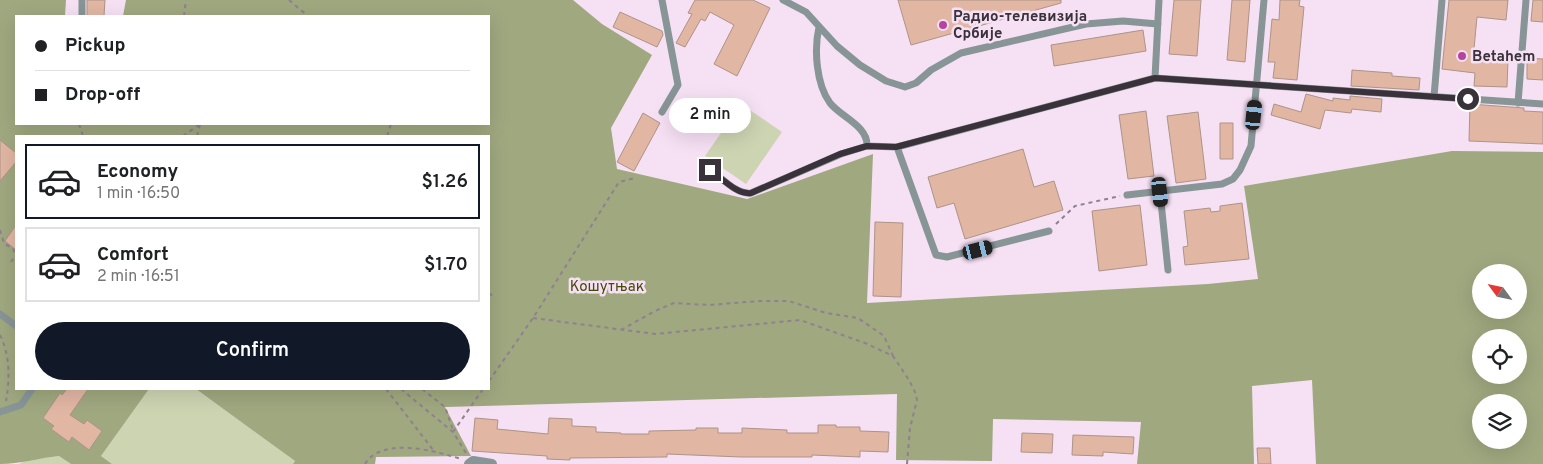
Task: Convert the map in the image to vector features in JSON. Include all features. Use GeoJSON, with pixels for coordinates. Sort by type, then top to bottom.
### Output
{"type":"FeatureCollection","features":[{"type":"Feature","properties":{"kind":"street"},"geometry":{"type":"LineString","coordinates":[[470,463],[492,464]]}},
{"type":"Feature","properties":{"kind":"lane"},"geometry":{"type":"LineString","coordinates":[[82,0],[82,15]]}},
{"type":"Feature","properties":{"kind":"lane"},"geometry":{"type":"LineString","coordinates":[[662,0],[678,85],[662,112]]}},
{"type":"Feature","properties":{"kind":"lane"},"geometry":{"type":"LineString","coordinates":[[783,0],[806,12],[847,56],[875,76],[895,85],[905,87],[916,83],[931,70],[961,54],[1086,24],[1123,22],[1158,24]]}},
{"type":"Feature","properties":{"kind":"lane"},"geometry":{"type":"LineString","coordinates":[[1155,78],[1159,0]]}},
{"type":"Feature","properties":{"kind":"lane"},"geometry":{"type":"LineString","coordinates":[[1127,195],[1222,184],[1233,179],[1240,170],[1251,146],[1264,0]]}},
{"type":"Feature","properties":{"kind":"lane"},"geometry":{"type":"LineString","coordinates":[[1434,97],[1442,0]]}},
{"type":"Feature","properties":{"kind":"lane"},"geometry":{"type":"LineString","coordinates":[[1518,103],[1526,0]]}},
{"type":"Feature","properties":{"kind":"lane"},"geometry":{"type":"LineString","coordinates":[[819,27],[816,47],[817,57],[819,74],[826,96],[834,108],[862,131],[866,137],[867,146]]}},
{"type":"Feature","properties":{"kind":"lane"},"geometry":{"type":"LineString","coordinates":[[710,170],[745,194],[751,193],[840,154],[867,146],[896,147],[1155,78],[1543,104]]}},
{"type":"Feature","properties":{"kind":"lane"},"geometry":{"type":"LineString","coordinates":[[896,147],[936,256],[947,257],[1049,231]]}},
{"type":"Feature","properties":{"kind":"lane"},"geometry":{"type":"LineString","coordinates":[[1160,192],[1168,270]]}},
{"type":"Feature","properties":{"kind":"lane"},"geometry":{"type":"LineString","coordinates":[[0,314],[15,325]]}},
{"type":"Feature","properties":{"kind":"lane"},"geometry":{"type":"LineString","coordinates":[[2,411],[21,405],[31,390]]}},
{"type":"Feature","properties":{"kind":"path"},"geometry":{"type":"LineString","coordinates":[[184,15],[186,0]]}},
{"type":"Feature","properties":{"kind":"path"},"geometry":{"type":"LineString","coordinates":[[289,0],[307,15]]}},
{"type":"Feature","properties":{"kind":"path"},"geometry":{"type":"LineString","coordinates":[[184,135],[199,125]]}},
{"type":"Feature","properties":{"kind":"path"},"geometry":{"type":"LineString","coordinates":[[490,380],[533,318],[619,182],[635,178]]}},
{"type":"Feature","properties":{"kind":"path"},"geometry":{"type":"LineString","coordinates":[[1049,231],[1075,206],[1127,195]]}},
{"type":"Feature","properties":{"kind":"path"},"geometry":{"type":"LineString","coordinates":[[0,230],[4,243],[13,249],[15,254]]}},
{"type":"Feature","properties":{"kind":"path"},"geometry":{"type":"LineString","coordinates":[[11,262],[15,256]]}},
{"type":"Feature","properties":{"kind":"path"},"geometry":{"type":"LineString","coordinates":[[490,294],[494,297]]}},
{"type":"Feature","properties":{"kind":"path"},"geometry":{"type":"LineString","coordinates":[[621,330],[674,303],[709,305],[789,301],[826,314],[858,318],[884,336],[893,356],[915,392],[917,400],[910,428],[907,464]]}},
{"type":"Feature","properties":{"kind":"path"},"geometry":{"type":"LineString","coordinates":[[533,318],[655,334],[800,320],[865,343],[893,356]]}},
{"type":"Feature","properties":{"kind":"path"},"geometry":{"type":"LineString","coordinates":[[0,335],[6,348],[8,385],[2,411]]}},
{"type":"Feature","properties":{"kind":"path"},"geometry":{"type":"LineString","coordinates":[[387,390],[434,451]]}},
{"type":"Feature","properties":{"kind":"path"},"geometry":{"type":"LineString","coordinates":[[402,390],[454,432]]}},
{"type":"Feature","properties":{"kind":"path"},"geometry":{"type":"LineString","coordinates":[[423,390],[445,408],[454,432],[470,463]]}},
{"type":"Feature","properties":{"kind":"path"},"geometry":{"type":"LineString","coordinates":[[454,432],[482,390]]}},
{"type":"Feature","properties":{"kind":"path"},"geometry":{"type":"LineString","coordinates":[[365,464],[377,452],[396,448],[434,451],[470,463]]}},
{"type":"Feature","properties":{"kind":"green space","name":"Кошутњак"},"geometry":{"type":"Polygon","coordinates":[[[0,0],[66,0],[65,15],[15,15],[15,125],[490,125],[490,15],[123,15],[126,0],[573,0],[602,24],[652,55],[611,128],[617,169],[747,199],[873,154],[867,303],[1208,284],[1258,279],[1244,186],[1452,151],[1543,152],[1543,464],[1316,464],[1312,380],[1252,386],[1254,464],[1137,464],[1141,422],[993,419],[992,461],[896,460],[897,394],[445,407],[471,456],[376,457],[375,464],[293,464],[295,461],[197,390],[490,390],[490,135],[15,135],[15,390],[148,390],[101,456],[112,464],[71,464],[59,456],[0,464],[0,0]]]}},
{"type":"Feature","properties":{"kind":"green space"},"geometry":{"type":"Polygon","coordinates":[[[741,104],[782,132],[746,184],[705,156],[741,104]]]}},
{"type":"Feature","properties":{"kind":"green space"},"geometry":{"type":"Polygon","coordinates":[[[148,390],[197,390],[295,461],[293,464],[112,464],[101,456],[148,390]]]}},
{"type":"Feature","properties":{"kind":"green space"},"geometry":{"type":"Polygon","coordinates":[[[59,456],[71,464],[19,464],[27,460],[59,456]]]}},
{"type":"Feature","properties":{"kind":"building"},"geometry":{"type":"Polygon","coordinates":[[[87,0],[105,0],[104,15],[87,15],[87,0]]]}},
{"type":"Feature","properties":{"kind":"building"},"geometry":{"type":"Polygon","coordinates":[[[695,0],[753,0],[770,8],[737,76],[714,64],[734,25],[710,12],[705,21],[701,19],[685,47],[676,43],[692,14],[688,13],[695,0]]]}},
{"type":"Feature","properties":{"kind":"building","name":"Радио-телевизија Србије"},"geometry":{"type":"Polygon","coordinates":[[[898,0],[1061,0],[1061,3],[911,45],[898,0]]]}},
{"type":"Feature","properties":{"kind":"building"},"geometry":{"type":"Polygon","coordinates":[[[1174,0],[1201,0],[1197,56],[1169,54],[1174,0]]]}},
{"type":"Feature","properties":{"kind":"building"},"geometry":{"type":"Polygon","coordinates":[[[1232,0],[1250,0],[1245,62],[1227,60],[1232,0]]]}},
{"type":"Feature","properties":{"kind":"building"},"geometry":{"type":"Polygon","coordinates":[[[1280,0],[1300,0],[1299,6],[1304,7],[1297,80],[1273,78],[1275,62],[1268,62],[1272,19],[1279,20],[1280,0]]]}},
{"type":"Feature","properties":{"kind":"building"},"geometry":{"type":"Polygon","coordinates":[[[1449,0],[1508,0],[1506,20],[1477,17],[1473,59],[1508,60],[1507,87],[1474,86],[1475,73],[1442,69],[1449,0]]]}},
{"type":"Feature","properties":{"kind":"building"},"geometry":{"type":"Polygon","coordinates":[[[1533,0],[1543,0],[1543,22],[1531,21],[1533,0]]]}},
{"type":"Feature","properties":{"kind":"building"},"geometry":{"type":"Polygon","coordinates":[[[620,12],[662,31],[663,35],[657,47],[613,27],[620,12]]]}},
{"type":"Feature","properties":{"kind":"building"},"geometry":{"type":"Polygon","coordinates":[[[1143,30],[1146,51],[1054,66],[1051,45],[1143,30]]]}},
{"type":"Feature","properties":{"kind":"building"},"geometry":{"type":"Polygon","coordinates":[[[1527,58],[1543,59],[1543,80],[1527,79],[1527,58]]]}},
{"type":"Feature","properties":{"kind":"building"},"geometry":{"type":"Polygon","coordinates":[[[1352,70],[1392,73],[1392,76],[1420,78],[1419,90],[1351,86],[1352,70]]]}},
{"type":"Feature","properties":{"kind":"building"},"geometry":{"type":"Polygon","coordinates":[[[1306,94],[1333,101],[1333,98],[1350,100],[1350,96],[1382,99],[1381,112],[1352,109],[1351,113],[1325,110],[1320,129],[1271,115],[1274,104],[1301,112],[1306,94]]]}},
{"type":"Feature","properties":{"kind":"building"},"geometry":{"type":"Polygon","coordinates":[[[1470,104],[1524,108],[1524,111],[1543,112],[1543,144],[1469,141],[1470,104]]]}},
{"type":"Feature","properties":{"kind":"building"},"geometry":{"type":"Polygon","coordinates":[[[1146,111],[1154,176],[1128,179],[1119,115],[1146,111]]]}},
{"type":"Feature","properties":{"kind":"building"},"geometry":{"type":"Polygon","coordinates":[[[1198,112],[1206,179],[1176,183],[1167,116],[1198,112]]]}},
{"type":"Feature","properties":{"kind":"building"},"geometry":{"type":"Polygon","coordinates":[[[643,113],[660,123],[634,171],[617,162],[643,113]]]}},
{"type":"Feature","properties":{"kind":"building"},"geometry":{"type":"Polygon","coordinates":[[[1220,123],[1233,123],[1233,159],[1220,159],[1220,123]]]}},
{"type":"Feature","properties":{"kind":"building"},"geometry":{"type":"Polygon","coordinates":[[[0,140],[15,152],[15,163],[0,181],[0,140]]]}},
{"type":"Feature","properties":{"kind":"building"},"geometry":{"type":"Polygon","coordinates":[[[1023,149],[1034,187],[1054,181],[1063,210],[965,239],[954,203],[937,208],[928,177],[1023,149]]]}},
{"type":"Feature","properties":{"kind":"building"},"geometry":{"type":"Polygon","coordinates":[[[1242,203],[1249,259],[1185,265],[1183,247],[1188,246],[1184,211],[1210,208],[1211,212],[1220,211],[1220,206],[1242,203]]]}},
{"type":"Feature","properties":{"kind":"building"},"geometry":{"type":"Polygon","coordinates":[[[1140,205],[1147,265],[1099,271],[1092,211],[1140,205]]]}},
{"type":"Feature","properties":{"kind":"building"},"geometry":{"type":"Polygon","coordinates":[[[875,222],[903,223],[901,297],[873,296],[875,222]]]}},
{"type":"Feature","properties":{"kind":"building"},"geometry":{"type":"Polygon","coordinates":[[[15,226],[15,249],[5,241],[15,226]]]}},
{"type":"Feature","properties":{"kind":"building"},"geometry":{"type":"Polygon","coordinates":[[[66,390],[87,390],[70,415],[84,424],[87,420],[102,431],[89,450],[72,437],[69,442],[51,429],[54,426],[43,418],[60,393],[62,395],[66,390]]]}},
{"type":"Feature","properties":{"kind":"building"},"geometry":{"type":"Polygon","coordinates":[[[475,418],[498,420],[497,429],[548,434],[549,418],[572,419],[572,426],[596,427],[596,432],[621,434],[649,434],[649,431],[696,430],[696,428],[718,428],[718,433],[742,433],[742,428],[787,430],[787,433],[818,433],[818,425],[836,425],[836,427],[860,427],[860,431],[889,432],[888,452],[860,451],[860,457],[812,455],[812,457],[741,457],[667,454],[667,457],[547,459],[547,456],[472,451],[475,418]]]}},
{"type":"Feature","properties":{"kind":"building"},"geometry":{"type":"Polygon","coordinates":[[[1022,433],[1053,434],[1052,453],[1021,452],[1022,433]]]}},
{"type":"Feature","properties":{"kind":"building"},"geometry":{"type":"Polygon","coordinates":[[[1073,435],[1134,437],[1133,454],[1103,452],[1103,456],[1072,455],[1073,435]]]}},
{"type":"Feature","properties":{"kind":"building"},"geometry":{"type":"Polygon","coordinates":[[[1257,448],[1270,448],[1271,464],[1258,464],[1257,448]]]}},
{"type":"Feature","properties":{"kind":"place","name":"Радио-телевизија Србије"},"geometry":{"type":"Point","coordinates":[943,25]}},
{"type":"Feature","properties":{"kind":"place","name":"Betahem"},"geometry":{"type":"Point","coordinates":[1462,56]}},
{"type":"Feature","properties":{"kind":"route"},"geometry":{"type":"LineString","coordinates":[[710,170],[745,194],[751,193],[840,154],[867,146],[896,147],[1155,78],[1468,99]]}}]}
